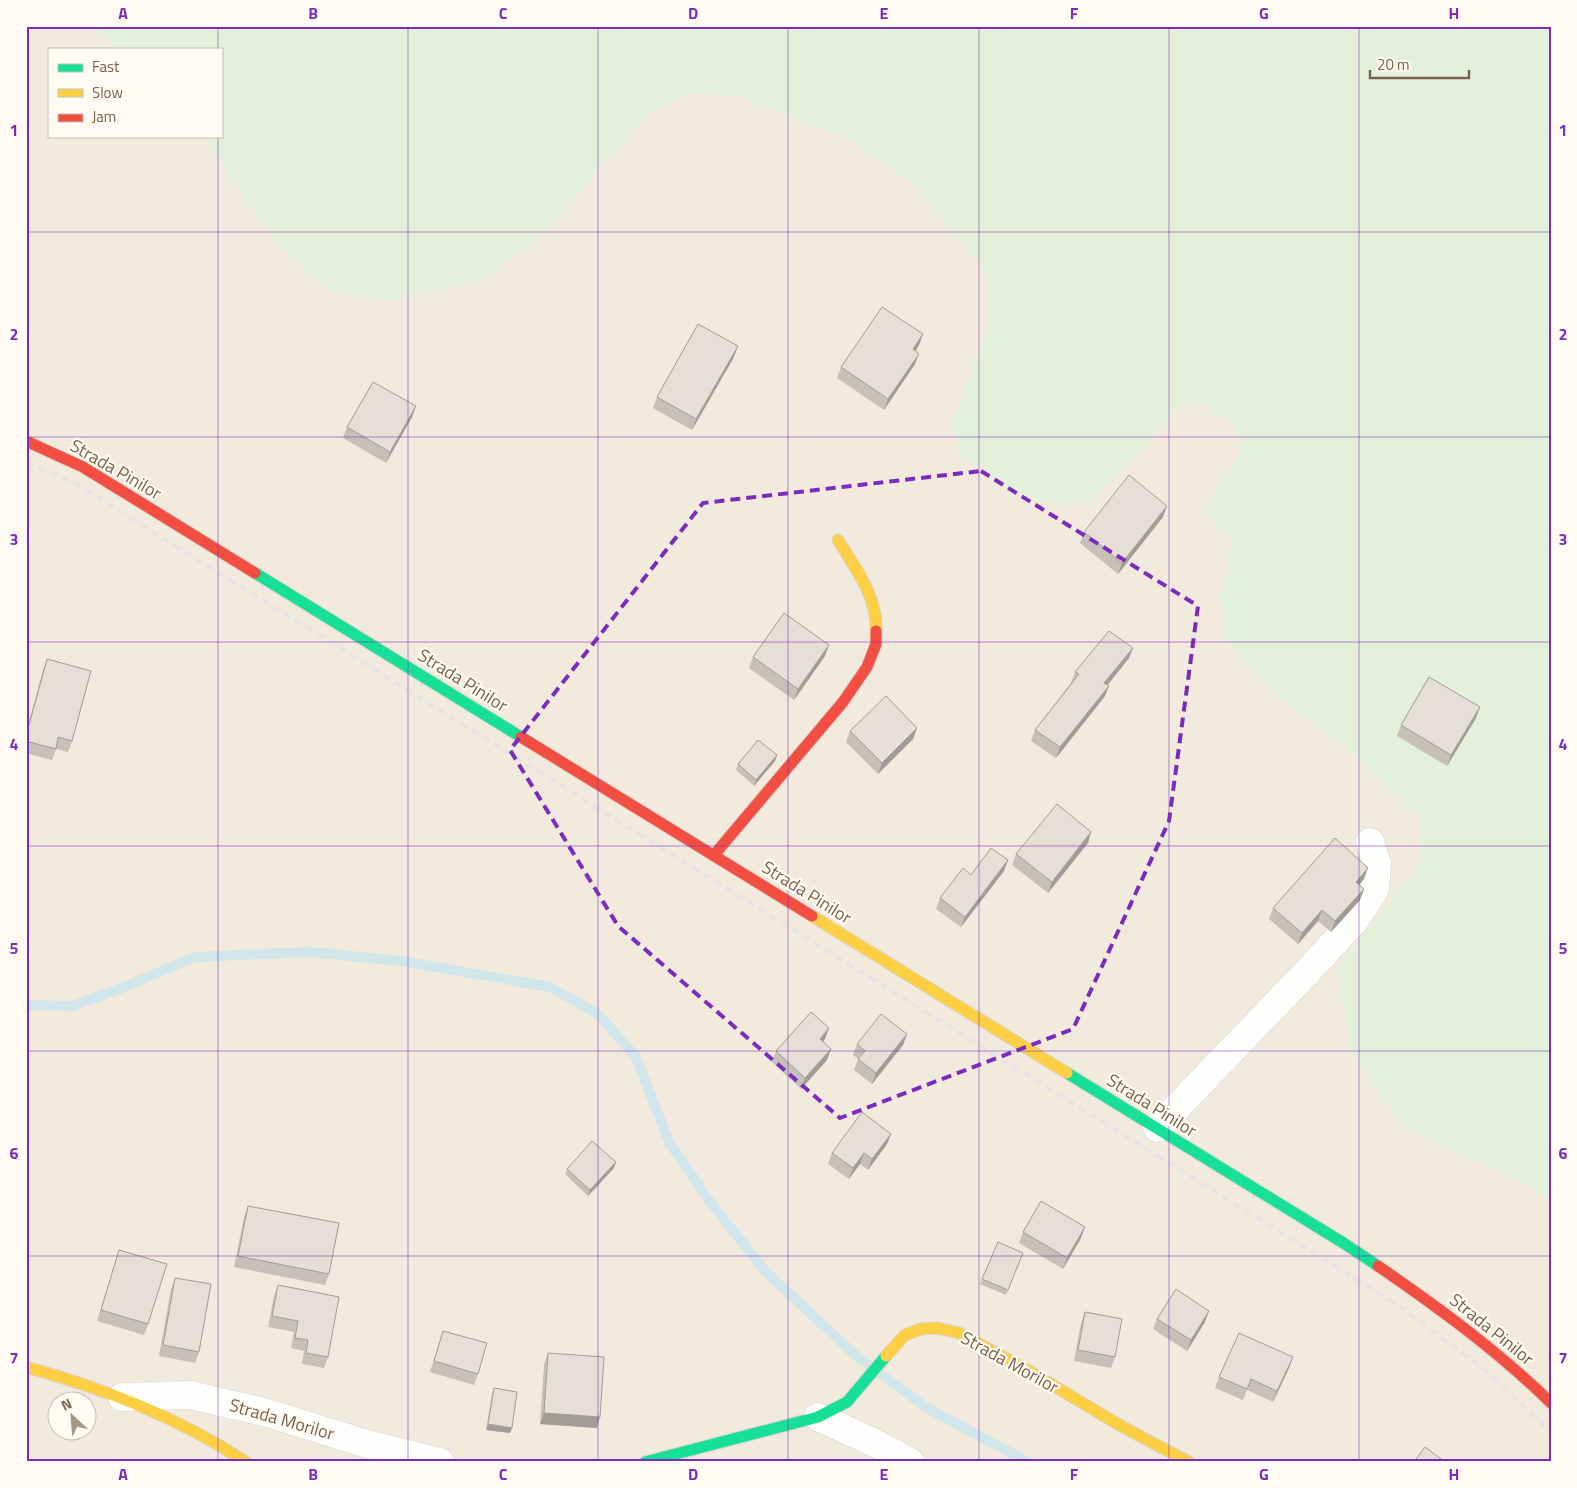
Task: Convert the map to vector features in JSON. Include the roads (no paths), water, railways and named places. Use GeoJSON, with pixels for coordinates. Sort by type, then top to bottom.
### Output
{"type":"FeatureCollection","features":[{"type":"Feature","properties":{"kind":"street","name":"Strada Pinilor"},"geometry":{"type":"LineString","coordinates":[[26,441],[83,467],[1345,1244],[1429,1301],[1506,1362],[1551,1403]]}},
{"type":"Feature","properties":{"kind":"street"},"geometry":{"type":"LineString","coordinates":[[714,855],[843,702],[867,667],[876,644],[877,617],[866,587],[838,540]]}},
{"type":"Feature","properties":{"kind":"street"},"geometry":{"type":"LineString","coordinates":[[1157,1128],[1355,920],[1375,889],[1377,864],[1370,842]]}},
{"type":"Feature","properties":{"kind":"street","name":"Strada Morilor"},"geometry":{"type":"LineString","coordinates":[[645,1462],[818,1417],[847,1402],[905,1335],[921,1329],[937,1328],[959,1332],[1121,1426],[1190,1462]]}},
{"type":"Feature","properties":{"kind":"street"},"geometry":{"type":"LineString","coordinates":[[26,1367],[51,1373],[122,1397],[168,1416],[218,1442],[246,1462]]}},
{"type":"Feature","properties":{"kind":"street","name":"Strada Morilor"},"geometry":{"type":"LineString","coordinates":[[122,1397],[190,1395],[264,1412],[364,1443],[440,1462]]}},
{"type":"Feature","properties":{"kind":"street"},"geometry":{"type":"LineString","coordinates":[[818,1417],[910,1462]]}},
{"type":"Feature","properties":{"kind":"waterway"},"geometry":{"type":"LineString","coordinates":[[26,1005],[72,1006],[124,987],[195,957],[310,952],[401,961],[550,987],[598,1014],[636,1057],[669,1142],[710,1202],[766,1272],[854,1354],[927,1408],[1028,1462]]}},
{"type":"Feature","properties":{"kind":"railway"},"geometry":{"type":"LineString","coordinates":[[26,462],[76,484],[1401,1307],[1489,1373],[1551,1432]]}}]}
